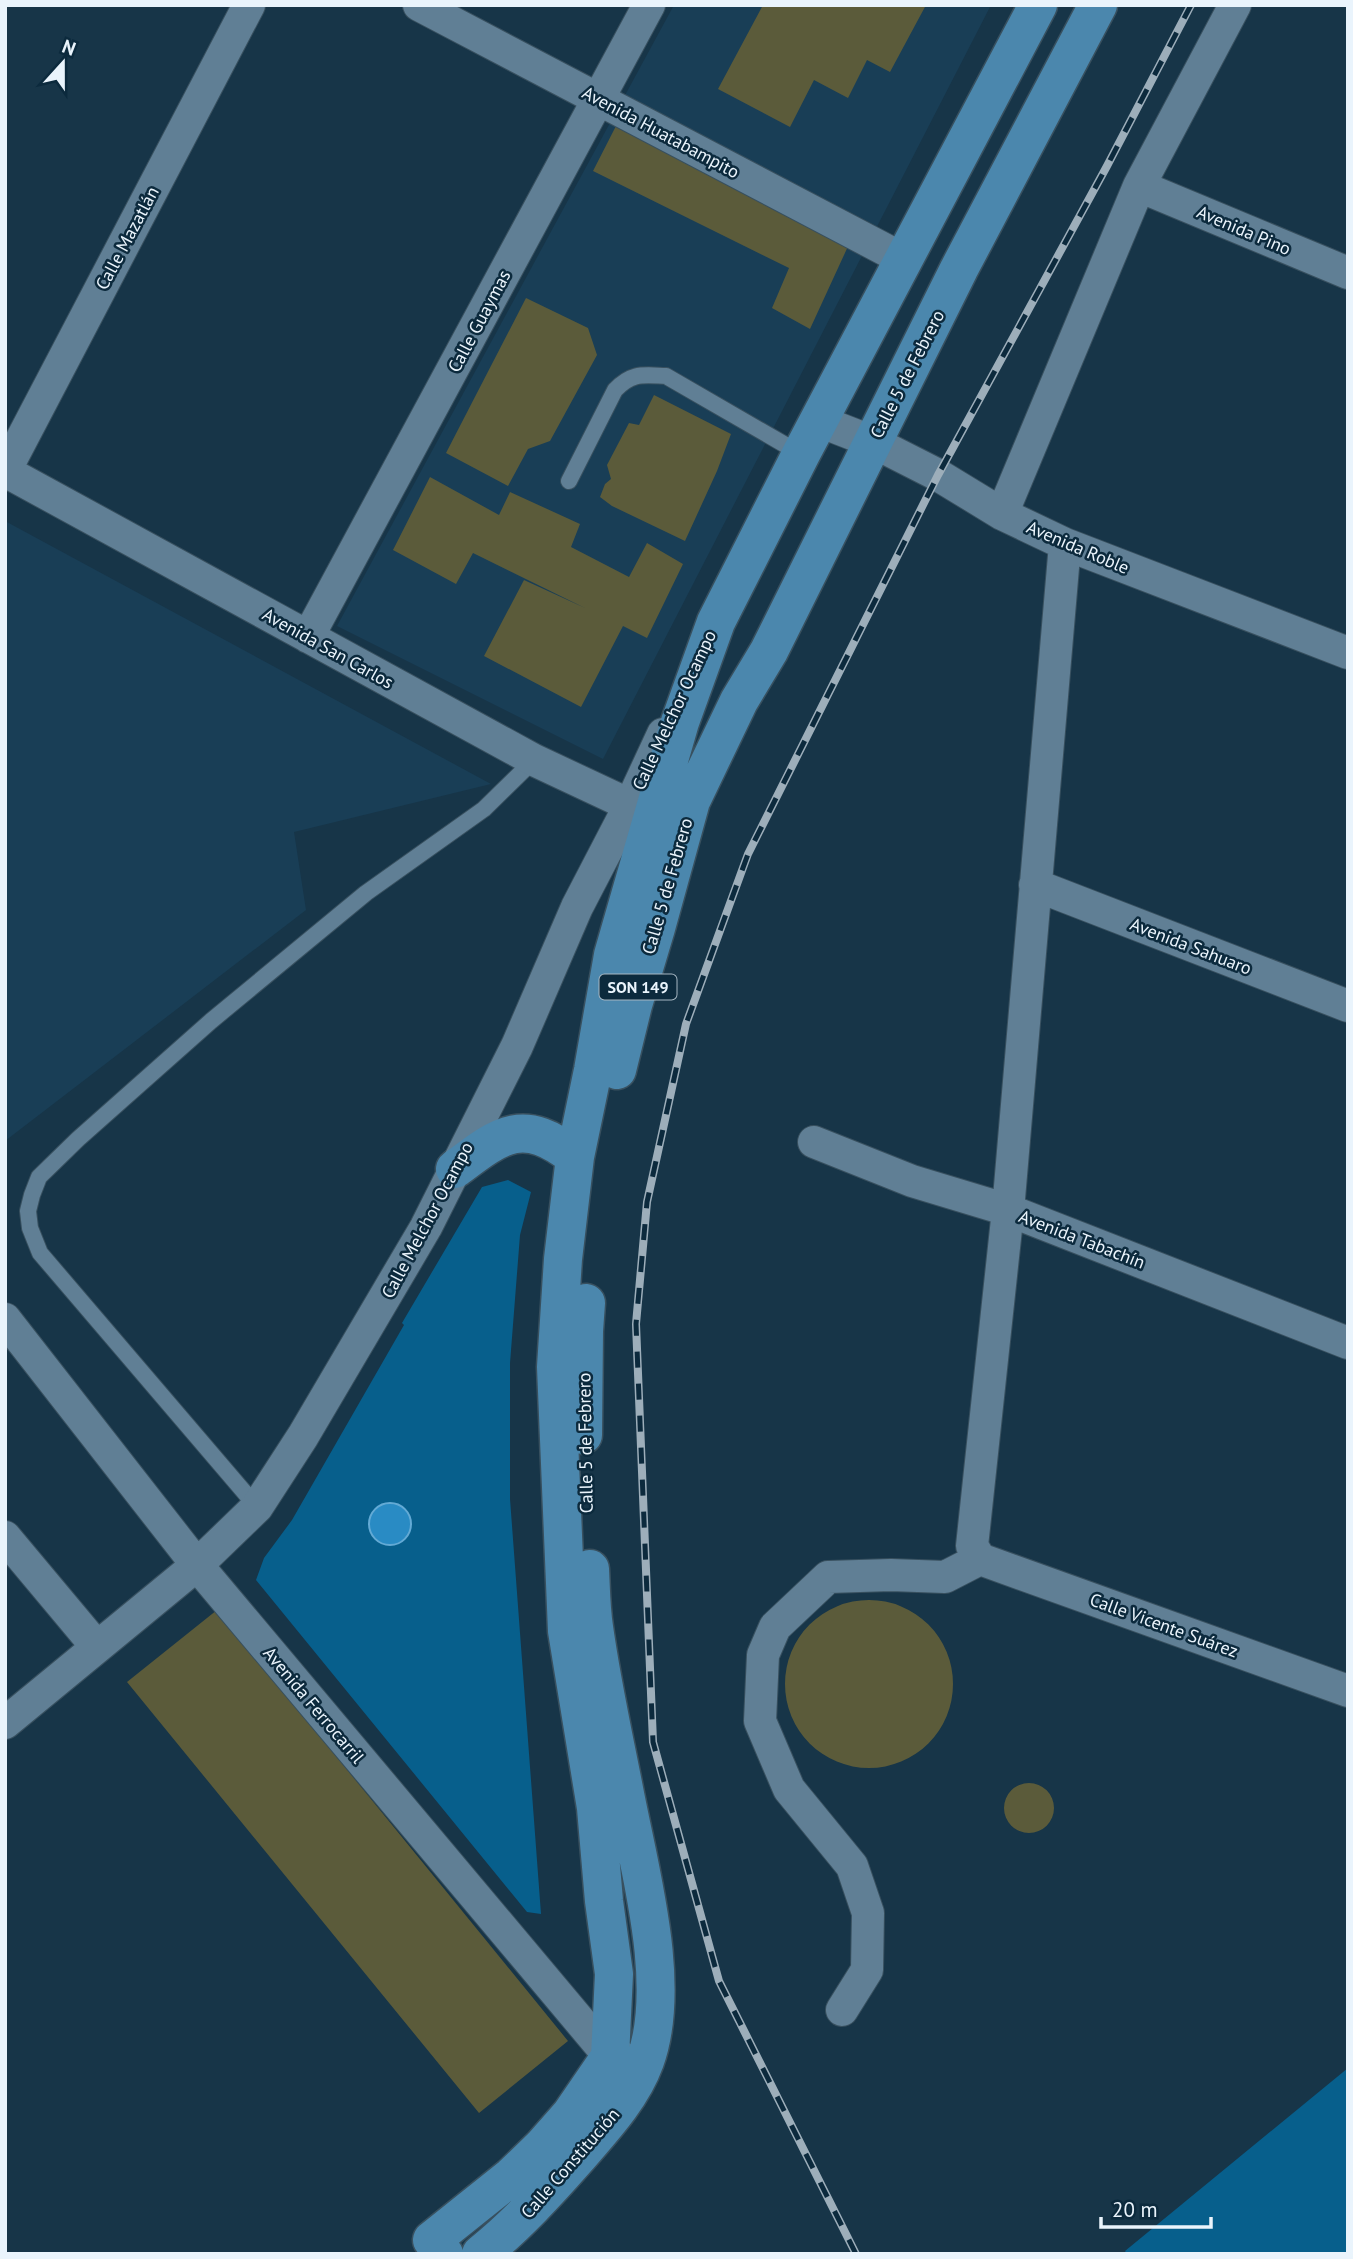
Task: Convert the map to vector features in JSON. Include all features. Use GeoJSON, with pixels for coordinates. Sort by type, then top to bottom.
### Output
{"type":"FeatureCollection","features":[{"type":"Feature","properties":{"kind":"main road","name":"Calle 5 de Febrero"},"geometry":{"type":"LineString","coordinates":[[627,2059],[604,1901],[596,1808],[567,1631],[556,1367],[575,1157],[613,955],[642,811],[680,723],[716,622],[810,437],[1038,5]]}},
{"type":"Feature","properties":{"kind":"main road","name":"Calle 5 de Febrero"},"geometry":{"type":"LineString","coordinates":[[627,2059],[654,2019],[654,1978],[648,1903],[594,1627],[583,1469],[584,1331],[593,1211],[605,1120],[633,1005],[691,801],[739,701],[769,651],[959,269],[1098,5]]}},
{"type":"Feature","properties":{"kind":"main road"},"geometry":{"type":"LineString","coordinates":[[455,1169],[492,1142],[514,1132],[543,1136],[575,1157]]}},
{"type":"Feature","properties":{"kind":"main road","name":"Calle Constitución"},"geometry":{"type":"LineString","coordinates":[[506,2246],[624,2101],[627,2059]]}},
{"type":"Feature","properties":{"kind":"main road","name":"Calle Constitución"},"geometry":{"type":"LineString","coordinates":[[430,2249],[512,2176],[627,2059]]}},
{"type":"Feature","properties":{"kind":"street","name":"Calle Mazatlán"},"geometry":{"type":"LineString","coordinates":[[5,471],[249,5]]}},
{"type":"Feature","properties":{"kind":"street","name":"Avenida Huatabampito"},"geometry":{"type":"LineString","coordinates":[[419,5],[903,259]]}},
{"type":"Feature","properties":{"kind":"street","name":"Calle Guaymas"},"geometry":{"type":"LineString","coordinates":[[308,637],[649,5]]}},
{"type":"Feature","properties":{"kind":"street"},"geometry":{"type":"LineString","coordinates":[[1002,514],[1139,186],[1235,5]]}},
{"type":"Feature","properties":{"kind":"street","name":"Avenida Pino"},"geometry":{"type":"LineString","coordinates":[[1139,186],[1348,274]]}},
{"type":"Feature","properties":{"kind":"street","name":"Avenida Roble"},"geometry":{"type":"LineString","coordinates":[[810,437],[873,442],[937,475],[1002,514],[1065,544],[1348,653]]}},
{"type":"Feature","properties":{"kind":"street","name":"Avenida San Carlos"},"geometry":{"type":"LineString","coordinates":[[5,471],[534,760],[642,811]]}},
{"type":"Feature","properties":{"kind":"street"},"geometry":{"type":"LineString","coordinates":[[842,2010],[867,1970],[868,1913],[852,1866],[789,1789],[760,1721],[763,1655],[775,1627],[828,1577],[945,1577],[981,1559],[972,1546],[1008,1210],[1065,544]]}},
{"type":"Feature","properties":{"kind":"street","name":"Calle Melchor Ocampo"},"geometry":{"type":"LineString","coordinates":[[5,1723],[197,1566],[257,1507],[303,1436],[426,1227],[517,1046],[577,907],[642,811]]}},
{"type":"Feature","properties":{"kind":"street","name":"Avenida Sahuaro"},"geometry":{"type":"LineString","coordinates":[[1035,885],[1348,1006]]}},
{"type":"Feature","properties":{"kind":"street","name":"Avenida Tabachín"},"geometry":{"type":"LineString","coordinates":[[814,1142],[912,1181],[1008,1210],[1348,1343]]}},
{"type":"Feature","properties":{"kind":"street","name":"Avenida Ferrocarril"},"geometry":{"type":"LineString","coordinates":[[5,1318],[197,1566],[627,2059]]}},
{"type":"Feature","properties":{"kind":"street"},"geometry":{"type":"LineString","coordinates":[[5,1537],[97,1647]]}},
{"type":"Feature","properties":{"kind":"street","name":"Calle Vicente Suárez"},"geometry":{"type":"LineString","coordinates":[[981,1559],[1348,1691]]}},
{"type":"Feature","properties":{"kind":"lane"},"geometry":{"type":"LineString","coordinates":[[569,481],[615,390],[626,378],[641,374],[666,376],[810,437]]}},
{"type":"Feature","properties":{"kind":"lane"},"geometry":{"type":"LineString","coordinates":[[257,1507],[40,1253],[30,1228],[28,1211],[32,1195],[39,1177],[78,1139],[211,1021],[366,893],[484,809],[534,760]]}},
{"type":"Feature","properties":{"kind":"shaded area"},"geometry":{"type":"Polygon","coordinates":[[[674,5],[991,5],[603,759],[337,626],[674,5]]]}},
{"type":"Feature","properties":{"kind":"shaded area"},"geometry":{"type":"Polygon","coordinates":[[[5,521],[491,784],[294,832],[306,910],[5,1141],[5,521]]]}},
{"type":"Feature","properties":{"kind":"shaded area"},"geometry":{"type":"Polygon","coordinates":[[[508,1180],[531,1192],[520,1235],[510,1363],[510,1499],[541,1914],[527,1912],[256,1580],[264,1558],[292,1520],[482,1187],[508,1180]]]}},
{"type":"Feature","properties":{"kind":"shaded area"},"geometry":{"type":"Polygon","coordinates":[[[390,1503],[405,1509],[411,1524],[405,1539],[390,1545],[375,1539],[369,1524],[375,1509],[390,1503]]]}},
{"type":"Feature","properties":{"kind":"shaded area"},"geometry":{"type":"Polygon","coordinates":[[[1348,2068],[1348,2254],[1127,2254],[1125,2251],[1348,2068]]]}},
{"type":"Feature","properties":{"kind":"building"},"geometry":{"type":"Polygon","coordinates":[[[763,5],[926,5],[890,72],[867,60],[848,98],[814,80],[790,127],[718,89],[763,5]]]}},
{"type":"Feature","properties":{"kind":"building"},"geometry":{"type":"Polygon","coordinates":[[[617,124],[850,242],[810,329],[772,308],[789,268],[593,171],[617,124]]]}},
{"type":"Feature","properties":{"kind":"building"},"geometry":{"type":"Polygon","coordinates":[[[526,298],[588,328],[597,355],[550,441],[528,449],[508,486],[446,453],[526,298]]]}},
{"type":"Feature","properties":{"kind":"building"},"geometry":{"type":"Polygon","coordinates":[[[654,395],[731,434],[685,541],[612,506],[600,497],[605,484],[611,479],[607,465],[629,423],[639,425],[654,395]]]}},
{"type":"Feature","properties":{"kind":"building"},"geometry":{"type":"Polygon","coordinates":[[[430,477],[499,515],[510,492],[580,524],[571,547],[629,577],[647,543],[683,564],[647,638],[623,626],[581,707],[484,656],[524,580],[585,608],[473,553],[456,584],[393,550],[430,477]]]}},
{"type":"Feature","properties":{"kind":"building"},"geometry":{"type":"Polygon","coordinates":[[[869,1600],[901,1607],[916,1614],[928,1625],[939,1637],[946,1652],[953,1684],[946,1716],[939,1731],[928,1743],[916,1754],[901,1761],[869,1768],[837,1761],[822,1754],[810,1743],[799,1731],[792,1716],[785,1684],[792,1652],[799,1637],[810,1625],[822,1614],[837,1607],[869,1600]]]}},
{"type":"Feature","properties":{"kind":"building"},"geometry":{"type":"Polygon","coordinates":[[[217,1610],[568,2041],[479,2113],[127,1682],[217,1610]]]}},
{"type":"Feature","properties":{"kind":"building"},"geometry":{"type":"Polygon","coordinates":[[[1029,1783],[1047,1790],[1054,1808],[1047,1826],[1029,1833],[1011,1826],[1004,1808],[1011,1790],[1029,1783]]]}},
{"type":"Feature","properties":{"kind":"railway"},"geometry":{"type":"LineString","coordinates":[[856,2254],[719,1981],[653,1742],[636,1324],[647,1202],[686,1024],[748,854],[938,475],[1107,166],[1191,5]]}}]}
